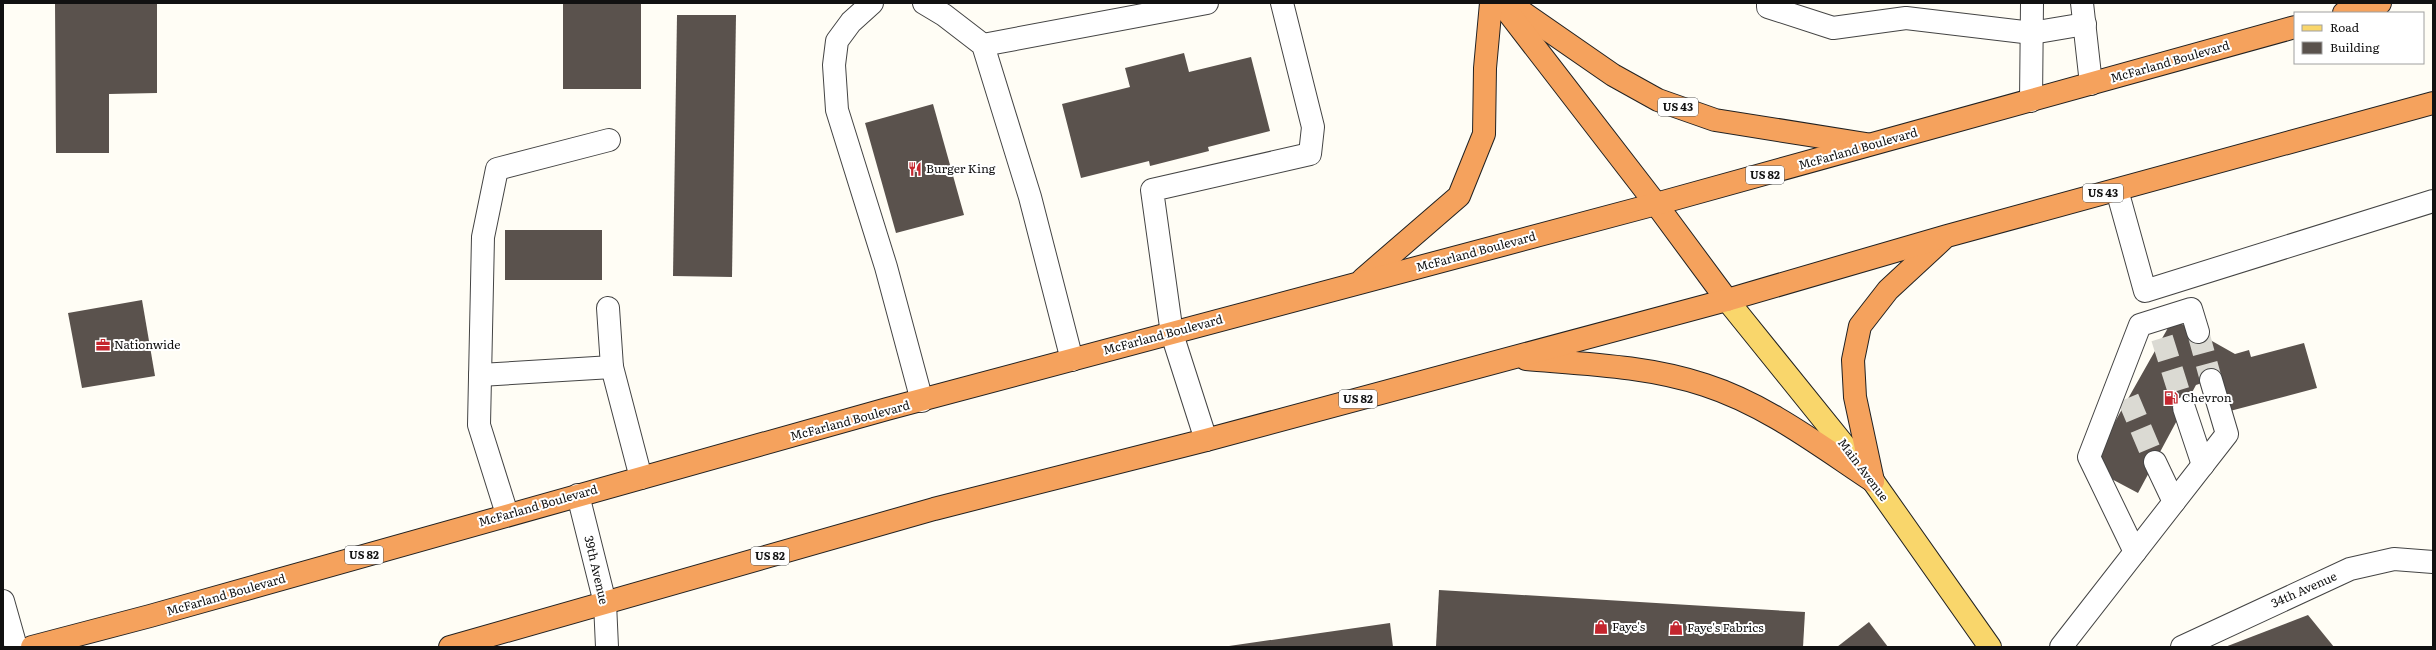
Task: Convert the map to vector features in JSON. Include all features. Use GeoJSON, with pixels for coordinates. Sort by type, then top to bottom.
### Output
{"type":"FeatureCollection","features":[{"type":"Feature","properties":{"kind":"highway"},"geometry":{"type":"LineString","coordinates":[[1358,283],[1459,196],[1484,134],[1485,68],[1491,3]]}},
{"type":"Feature","properties":{"kind":"highway"},"geometry":{"type":"LineString","coordinates":[[1501,3],[1656,204],[1727,300]]}},
{"type":"Feature","properties":{"kind":"highway","name":"US 43"},"geometry":{"type":"LineString","coordinates":[[1509,3],[1613,75],[1658,100],[1715,120],[1873,145]]}},
{"type":"Feature","properties":{"kind":"highway"},"geometry":{"type":"LineString","coordinates":[[2348,12],[2380,3]]}},
{"type":"Feature","properties":{"kind":"highway","name":"McFarland Boulevard"},"geometry":{"type":"LineString","coordinates":[[32,647],[157,614],[507,514],[1072,360],[1873,145],[2294,27]]}},
{"type":"Feature","properties":{"kind":"highway","name":"US 43"},"geometry":{"type":"LineString","coordinates":[[1727,300],[1947,236],[2433,103]]}},
{"type":"Feature","properties":{"kind":"highway"},"geometry":{"type":"LineString","coordinates":[[1873,481],[1855,397],[1853,360],[1860,326],[1888,290],[1947,236]]}},
{"type":"Feature","properties":{"kind":"highway","name":"US 82"},"geometry":{"type":"LineString","coordinates":[[450,647],[934,509],[1206,440],[1727,300]]}},
{"type":"Feature","properties":{"kind":"highway"},"geometry":{"type":"LineString","coordinates":[[1511,357],[1638,369],[1706,385],[1771,414],[1873,481]]}},
{"type":"Feature","properties":{"kind":"main road","name":"Main Avenue"},"geometry":{"type":"LineString","coordinates":[[1727,300],[1873,481],[1990,647]]}},
{"type":"Feature","properties":{"kind":"street"},"geometry":{"type":"LineString","coordinates":[[872,3],[850,22],[837,41],[834,65],[837,110],[886,267],[922,401]]}},
{"type":"Feature","properties":{"kind":"street"},"geometry":{"type":"LineString","coordinates":[[924,3],[944,15],[983,45],[1030,197],[1072,360]]}},
{"type":"Feature","properties":{"kind":"street"},"geometry":{"type":"LineString","coordinates":[[983,45],[1207,3]]}},
{"type":"Feature","properties":{"kind":"street"},"geometry":{"type":"LineString","coordinates":[[1206,440],[1172,334],[1152,190],[1310,154],[1313,127],[1282,3]]}},
{"type":"Feature","properties":{"kind":"street"},"geometry":{"type":"LineString","coordinates":[[2031,101],[2032,3]]}},
{"type":"Feature","properties":{"kind":"street"},"geometry":{"type":"LineString","coordinates":[[1764,4],[1833,28],[1906,18],[2032,32],[2084,13],[2091,84]]}},
{"type":"Feature","properties":{"kind":"street"},"geometry":{"type":"LineString","coordinates":[[507,514],[480,425],[484,237],[497,169],[610,140]]}},
{"type":"Feature","properties":{"kind":"street"},"geometry":{"type":"LineString","coordinates":[[2117,190],[2145,291],[2159,329]]}},
{"type":"Feature","properties":{"kind":"street"},"geometry":{"type":"LineString","coordinates":[[2145,291],[2433,201]]}},
{"type":"Feature","properties":{"kind":"street"},"geometry":{"type":"LineString","coordinates":[[608,308],[612,367],[641,478]]}},
{"type":"Feature","properties":{"kind":"street"},"geometry":{"type":"LineString","coordinates":[[2134,552],[2089,458],[2140,325],[2159,329],[2191,309],[2198,332]]}},
{"type":"Feature","properties":{"kind":"street"},"geometry":{"type":"LineString","coordinates":[[480,375],[612,367]]}},
{"type":"Feature","properties":{"kind":"street"},"geometry":{"type":"LineString","coordinates":[[2120,378],[2128,398]]}},
{"type":"Feature","properties":{"kind":"street"},"geometry":{"type":"LineString","coordinates":[[2061,647],[2227,434],[2211,380]]}},
{"type":"Feature","properties":{"kind":"street"},"geometry":{"type":"LineString","coordinates":[[2184,408],[2203,465]]}},
{"type":"Feature","properties":{"kind":"street"},"geometry":{"type":"LineString","coordinates":[[2155,462],[2174,502]]}},
{"type":"Feature","properties":{"kind":"street","name":"39th Avenue"},"geometry":{"type":"LineString","coordinates":[[578,495],[606,603],[607,647]]}},
{"type":"Feature","properties":{"kind":"street","name":"34th Avenue"},"geometry":{"type":"LineString","coordinates":[[2182,647],[2310,586],[2350,569],[2394,559],[2433,562]]}},
{"type":"Feature","properties":{"kind":"street"},"geometry":{"type":"LineString","coordinates":[[3,601],[16,647]]}},
{"type":"Feature","properties":{"kind":"building"},"geometry":{"type":"Polygon","coordinates":[[[55,3],[157,3],[157,93],[109,94],[109,153],[56,153],[55,3]]]}},
{"type":"Feature","properties":{"kind":"building"},"geometry":{"type":"Polygon","coordinates":[[[563,3],[641,3],[641,89],[563,89],[563,3]]]}},
{"type":"Feature","properties":{"kind":"building"},"geometry":{"type":"Polygon","coordinates":[[[677,15],[736,15],[732,277],[673,276],[677,15]]]}},
{"type":"Feature","properties":{"kind":"building"},"geometry":{"type":"Polygon","coordinates":[[[1184,53],[1189,72],[1251,57],[1270,131],[1208,147],[1209,151],[1150,166],[1149,161],[1081,178],[1062,104],[1130,87],[1125,68],[1184,53]]]}},
{"type":"Feature","properties":{"kind":"building","name":"Burger King"},"geometry":{"type":"Polygon","coordinates":[[[933,104],[964,215],[896,233],[865,123],[933,104]]]}},
{"type":"Feature","properties":{"kind":"building"},"geometry":{"type":"Polygon","coordinates":[[[505,230],[602,230],[602,280],[505,280],[505,230]]]}},
{"type":"Feature","properties":{"kind":"building"},"geometry":{"type":"Polygon","coordinates":[[[142,300],[155,376],[82,388],[68,313],[142,300]]]}},
{"type":"Feature","properties":{"kind":"building"},"geometry":{"type":"Polygon","coordinates":[[[2173,319],[2235,354],[2249,350],[2251,357],[2304,343],[2317,388],[2230,411],[2211,380],[2196,385],[2138,493],[2106,476],[2099,450],[2173,319]]]}},
{"type":"Feature","properties":{"kind":"building"},"geometry":{"type":"Polygon","coordinates":[[[1439,590],[1805,612],[1803,647],[1436,646],[1439,590]]]}},
{"type":"Feature","properties":{"kind":"building"},"geometry":{"type":"Polygon","coordinates":[[[2308,615],[2334,647],[2225,647],[2308,615]]]}},
{"type":"Feature","properties":{"kind":"building"},"geometry":{"type":"Polygon","coordinates":[[[1869,622],[1888,647],[1837,647],[1869,622]]]}},
{"type":"Feature","properties":{"kind":"building"},"geometry":{"type":"Polygon","coordinates":[[[1390,623],[1393,647],[1229,647],[1229,646],[1390,623]]]}},
{"type":"Feature","properties":{"kind":"tunnel"},"geometry":{"type":"LineString","coordinates":[[2198,332],[2211,380]]}},
{"type":"Feature","properties":{"kind":"tunnel"},"geometry":{"type":"LineString","coordinates":[[2162,338],[2184,408]]}},
{"type":"Feature","properties":{"kind":"tunnel"},"geometry":{"type":"LineString","coordinates":[[2128,398],[2155,462]]}},
{"type":"Feature","properties":{"kind":"place","name":"Burger King"},"geometry":{"type":"Point","coordinates":[915,169]}},
{"type":"Feature","properties":{"kind":"place","name":"Nationwide"},"geometry":{"type":"Point","coordinates":[103,345]}},
{"type":"Feature","properties":{"kind":"place","name":"Chevron"},"geometry":{"type":"Point","coordinates":[2171,398]}},
{"type":"Feature","properties":{"kind":"place","name":"Faye's"},"geometry":{"type":"Point","coordinates":[1601,627]}},
{"type":"Feature","properties":{"kind":"place","name":"Faye's Fabrics"},"geometry":{"type":"Point","coordinates":[1676,628]}}]}
